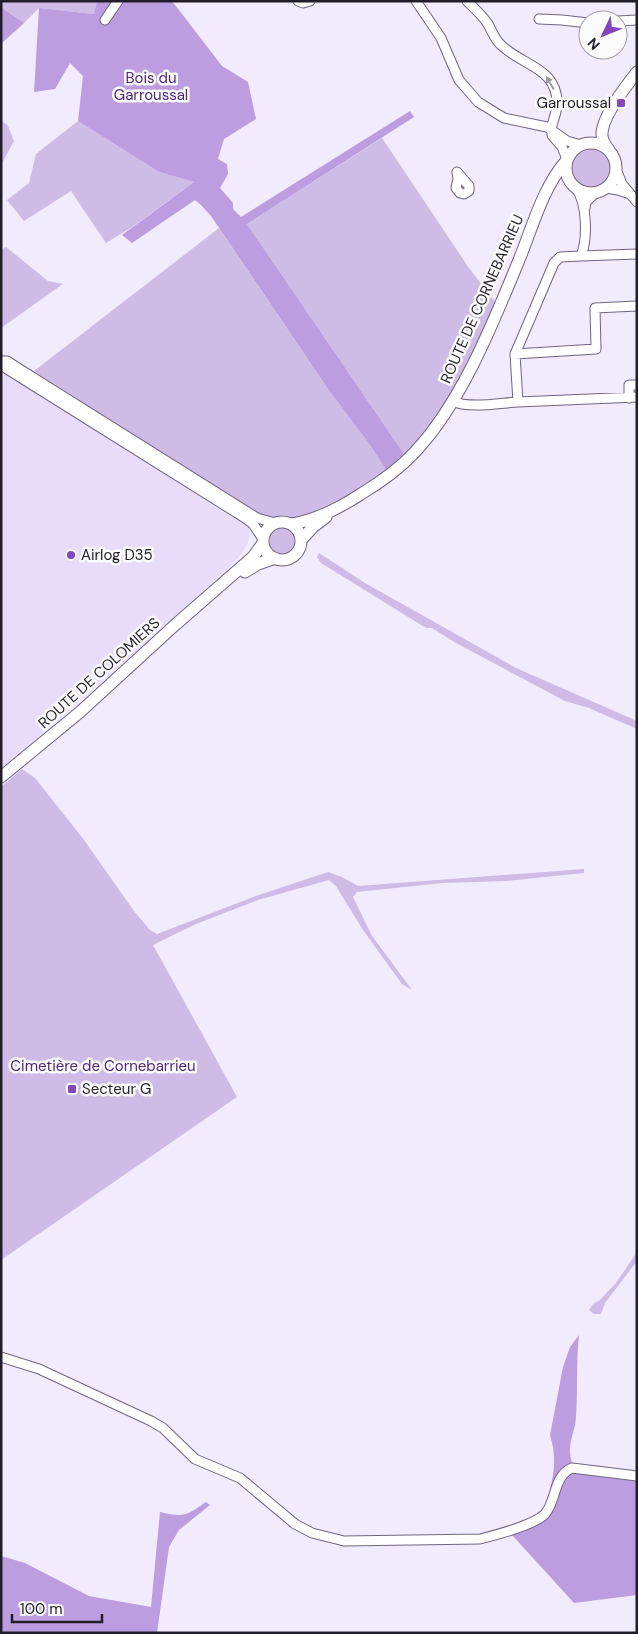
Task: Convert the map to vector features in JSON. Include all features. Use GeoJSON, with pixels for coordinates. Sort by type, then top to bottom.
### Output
{"type":"FeatureCollection","features":[{"type":"Feature","properties":{"kind":"main road"},"geometry":{"type":"LineString","coordinates":[[625,87],[607,117],[603,128],[602,138],[615,160],[616,169],[613,180],[606,188],[595,193],[585,192],[575,187],[568,177],[567,160],[573,150],[583,144],[593,134],[605,109],[637,72]]}},
{"type":"Feature","properties":{"kind":"main road"},"geometry":{"type":"LineString","coordinates":[[583,144],[598,144],[610,151]]}},
{"type":"Feature","properties":{"kind":"main road","name":"ROUTE DE CORNEBARRIEU"},"geometry":{"type":"LineString","coordinates":[[302,539],[313,527],[340,507],[373,487],[404,463],[426,439],[455,396],[496,312],[551,181],[567,160]]}},
{"type":"Feature","properties":{"kind":"main road","name":"ROUTE DE CORNEBARRIEU"},"geometry":{"type":"LineString","coordinates":[[541,204],[558,185],[575,187]]}},
{"type":"Feature","properties":{"kind":"main road","name":"ROUTE DE CORNEBARRIEU"},"geometry":{"type":"LineString","coordinates":[[292,524],[308,520],[340,507]]}},
{"type":"Feature","properties":{"kind":"main road"},"geometry":{"type":"LineString","coordinates":[[287,522],[292,524],[299,531],[302,539],[298,552],[288,559],[275,558],[269,554],[263,541],[266,531],[275,523],[287,522]]}},
{"type":"Feature","properties":{"kind":"main road","name":"ROUTE DE COLOMIERS"},"geometry":{"type":"LineString","coordinates":[[1,778],[80,712],[215,589],[253,557],[263,541]]}},
{"type":"Feature","properties":{"kind":"main road","name":"ROUTE DE COLOMIERS"},"geometry":{"type":"LineString","coordinates":[[215,589],[258,564],[275,558]]}},
{"type":"Feature","properties":{"kind":"street"},"geometry":{"type":"LineString","coordinates":[[105,20],[118,1]]}},
{"type":"Feature","properties":{"kind":"street"},"geometry":{"type":"LineString","coordinates":[[298,1],[304,3],[310,1]]}},
{"type":"Feature","properties":{"kind":"street"},"geometry":{"type":"LineString","coordinates":[[416,1],[440,36],[456,75],[470,94],[483,106],[499,115],[516,121],[551,129],[567,141],[583,144]]}},
{"type":"Feature","properties":{"kind":"street"},"geometry":{"type":"LineString","coordinates":[[467,1],[485,20],[496,40],[501,45],[538,69],[550,80],[555,90],[557,105],[551,129]]}},
{"type":"Feature","properties":{"kind":"street"},"geometry":{"type":"LineString","coordinates":[[539,20],[578,22]]}},
{"type":"Feature","properties":{"kind":"street"},"geometry":{"type":"LineString","coordinates":[[540,126],[559,142],[567,160]]}},
{"type":"Feature","properties":{"kind":"street"},"geometry":{"type":"LineString","coordinates":[[616,169],[618,178],[637,202]]}},
{"type":"Feature","properties":{"kind":"street"},"geometry":{"type":"LineString","coordinates":[[575,187],[581,195],[584,213],[585,246],[581,256]]}},
{"type":"Feature","properties":{"kind":"street"},"geometry":{"type":"LineString","coordinates":[[606,188],[630,194]]}},
{"type":"Feature","properties":{"kind":"street"},"geometry":{"type":"LineString","coordinates":[[584,213],[586,202],[595,193]]}},
{"type":"Feature","properties":{"kind":"street"},"geometry":{"type":"LineString","coordinates":[[518,402],[515,354],[554,263],[560,257],[637,254]]}},
{"type":"Feature","properties":{"kind":"street"},"geometry":{"type":"LineString","coordinates":[[515,354],[596,349],[595,308],[637,306]]}},
{"type":"Feature","properties":{"kind":"street"},"geometry":{"type":"LineString","coordinates":[[1,362],[7,362],[18,368],[257,518],[275,523]]}},
{"type":"Feature","properties":{"kind":"street"},"geometry":{"type":"LineString","coordinates":[[1,362],[6,369],[245,518],[253,524],[263,541]]}},
{"type":"Feature","properties":{"kind":"street"},"geometry":{"type":"LineString","coordinates":[[455,396],[469,404],[633,397],[630,384],[637,384]]}},
{"type":"Feature","properties":{"kind":"street"},"geometry":{"type":"LineString","coordinates":[[1,1357],[39,1369],[151,1421],[162,1428],[195,1459],[240,1478],[295,1524],[312,1533],[344,1541],[480,1539],[496,1535],[539,1518],[546,1512],[552,1502],[560,1478],[572,1468],[637,1476]]}},
{"type":"Feature","properties":{"kind":"shaded area"},"geometry":{"type":"Polygon","coordinates":[[[1,369],[250,529],[248,543],[238,558],[142,646],[1,768],[1,369]]]}},
{"type":"Feature","properties":{"kind":"green space"},"geometry":{"type":"Polygon","coordinates":[[[1,1],[97,1],[94,14],[39,8],[24,23],[1,7],[1,1]]]}},
{"type":"Feature","properties":{"kind":"green space","name":"Bois du Garroussal"},"geometry":{"type":"Polygon","coordinates":[[[97,1],[172,1],[222,66],[248,82],[256,119],[224,139],[218,159],[227,164],[228,174],[220,188],[233,203],[233,209],[241,217],[410,111],[414,117],[247,224],[404,454],[386,470],[370,445],[328,389],[211,216],[201,205],[195,200],[132,243],[122,235],[194,182],[159,172],[78,121],[83,76],[70,63],[55,89],[34,92],[39,8],[94,14],[97,1]]]}},
{"type":"Feature","properties":{"kind":"green space"},"geometry":{"type":"Polygon","coordinates":[[[1,7],[24,23],[1,44],[1,7]]]}},
{"type":"Feature","properties":{"kind":"green space"},"geometry":{"type":"Polygon","coordinates":[[[1,120],[8,126],[14,141],[1,165],[1,120]]]}},
{"type":"Feature","properties":{"kind":"green space"},"geometry":{"type":"Polygon","coordinates":[[[78,121],[159,172],[194,182],[132,227],[106,243],[71,191],[24,221],[7,200],[29,183],[36,154],[78,121]]]}},
{"type":"Feature","properties":{"kind":"green space"},"geometry":{"type":"Polygon","coordinates":[[[382,138],[469,268],[496,303],[457,383],[433,421],[404,454],[247,224],[382,138]]]}},
{"type":"Feature","properties":{"kind":"green space"},"geometry":{"type":"Polygon","coordinates":[[[594,147],[602,150],[608,156],[611,168],[608,180],[602,186],[586,189],[578,186],[572,180],[569,164],[572,156],[578,150],[594,147]]]}},
{"type":"Feature","properties":{"kind":"green space"},"geometry":{"type":"Polygon","coordinates":[[[219,228],[328,389],[370,445],[386,470],[351,494],[298,519],[284,515],[274,517],[261,515],[34,371],[219,228]]]}},
{"type":"Feature","properties":{"kind":"green space"},"geometry":{"type":"Polygon","coordinates":[[[6,247],[48,281],[63,284],[1,328],[1,250],[6,247]]]}},
{"type":"Feature","properties":{"kind":"green space"},"geometry":{"type":"Polygon","coordinates":[[[282,527],[291,530],[295,535],[296,541],[296,545],[285,555],[274,552],[269,543],[272,533],[282,527]]]}},
{"type":"Feature","properties":{"kind":"green space"},"geometry":{"type":"Polygon","coordinates":[[[319,553],[365,583],[516,668],[637,721],[637,729],[589,708],[565,701],[456,643],[432,628],[426,628],[321,563],[317,557],[319,553]]]}},
{"type":"Feature","properties":{"kind":"green space","name":"Cimetière de Cornebarrieu"},"geometry":{"type":"Polygon","coordinates":[[[22,769],[35,778],[84,840],[134,911],[150,930],[157,934],[256,896],[328,872],[358,886],[584,869],[584,873],[506,881],[442,883],[357,892],[353,897],[372,936],[412,990],[402,984],[363,930],[336,886],[329,880],[258,900],[196,924],[153,945],[237,1097],[1,1260],[1,787],[22,769]]]}},
{"type":"Feature","properties":{"kind":"green space"},"geometry":{"type":"Polygon","coordinates":[[[637,1252],[637,1261],[605,1303],[601,1314],[594,1314],[589,1310],[593,1304],[600,1300],[616,1283],[637,1252]]]}},
{"type":"Feature","properties":{"kind":"green space"},"geometry":{"type":"Polygon","coordinates":[[[579,1335],[576,1417],[570,1445],[572,1463],[562,1471],[548,1506],[545,1506],[554,1471],[554,1453],[550,1435],[563,1367],[570,1347],[579,1335]]]}},
{"type":"Feature","properties":{"kind":"green space"},"geometry":{"type":"Polygon","coordinates":[[[574,1471],[637,1479],[637,1595],[574,1603],[512,1535],[544,1522],[559,1487],[568,1475],[574,1471]]]}},
{"type":"Feature","properties":{"kind":"green space"},"geometry":{"type":"Polygon","coordinates":[[[206,1502],[210,1505],[179,1530],[169,1547],[157,1633],[1,1633],[1,1556],[25,1563],[89,1596],[151,1607],[160,1512],[175,1515],[185,1514],[206,1502]]]}},
{"type":"Feature","properties":{"kind":"place","name":"Garroussal"},"geometry":{"type":"Point","coordinates":[621,103]}},
{"type":"Feature","properties":{"kind":"place","name":"Airlog D35"},"geometry":{"type":"Point","coordinates":[71,555]}},
{"type":"Feature","properties":{"kind":"place","name":"Secteur G"},"geometry":{"type":"Point","coordinates":[72,1089]}}]}
